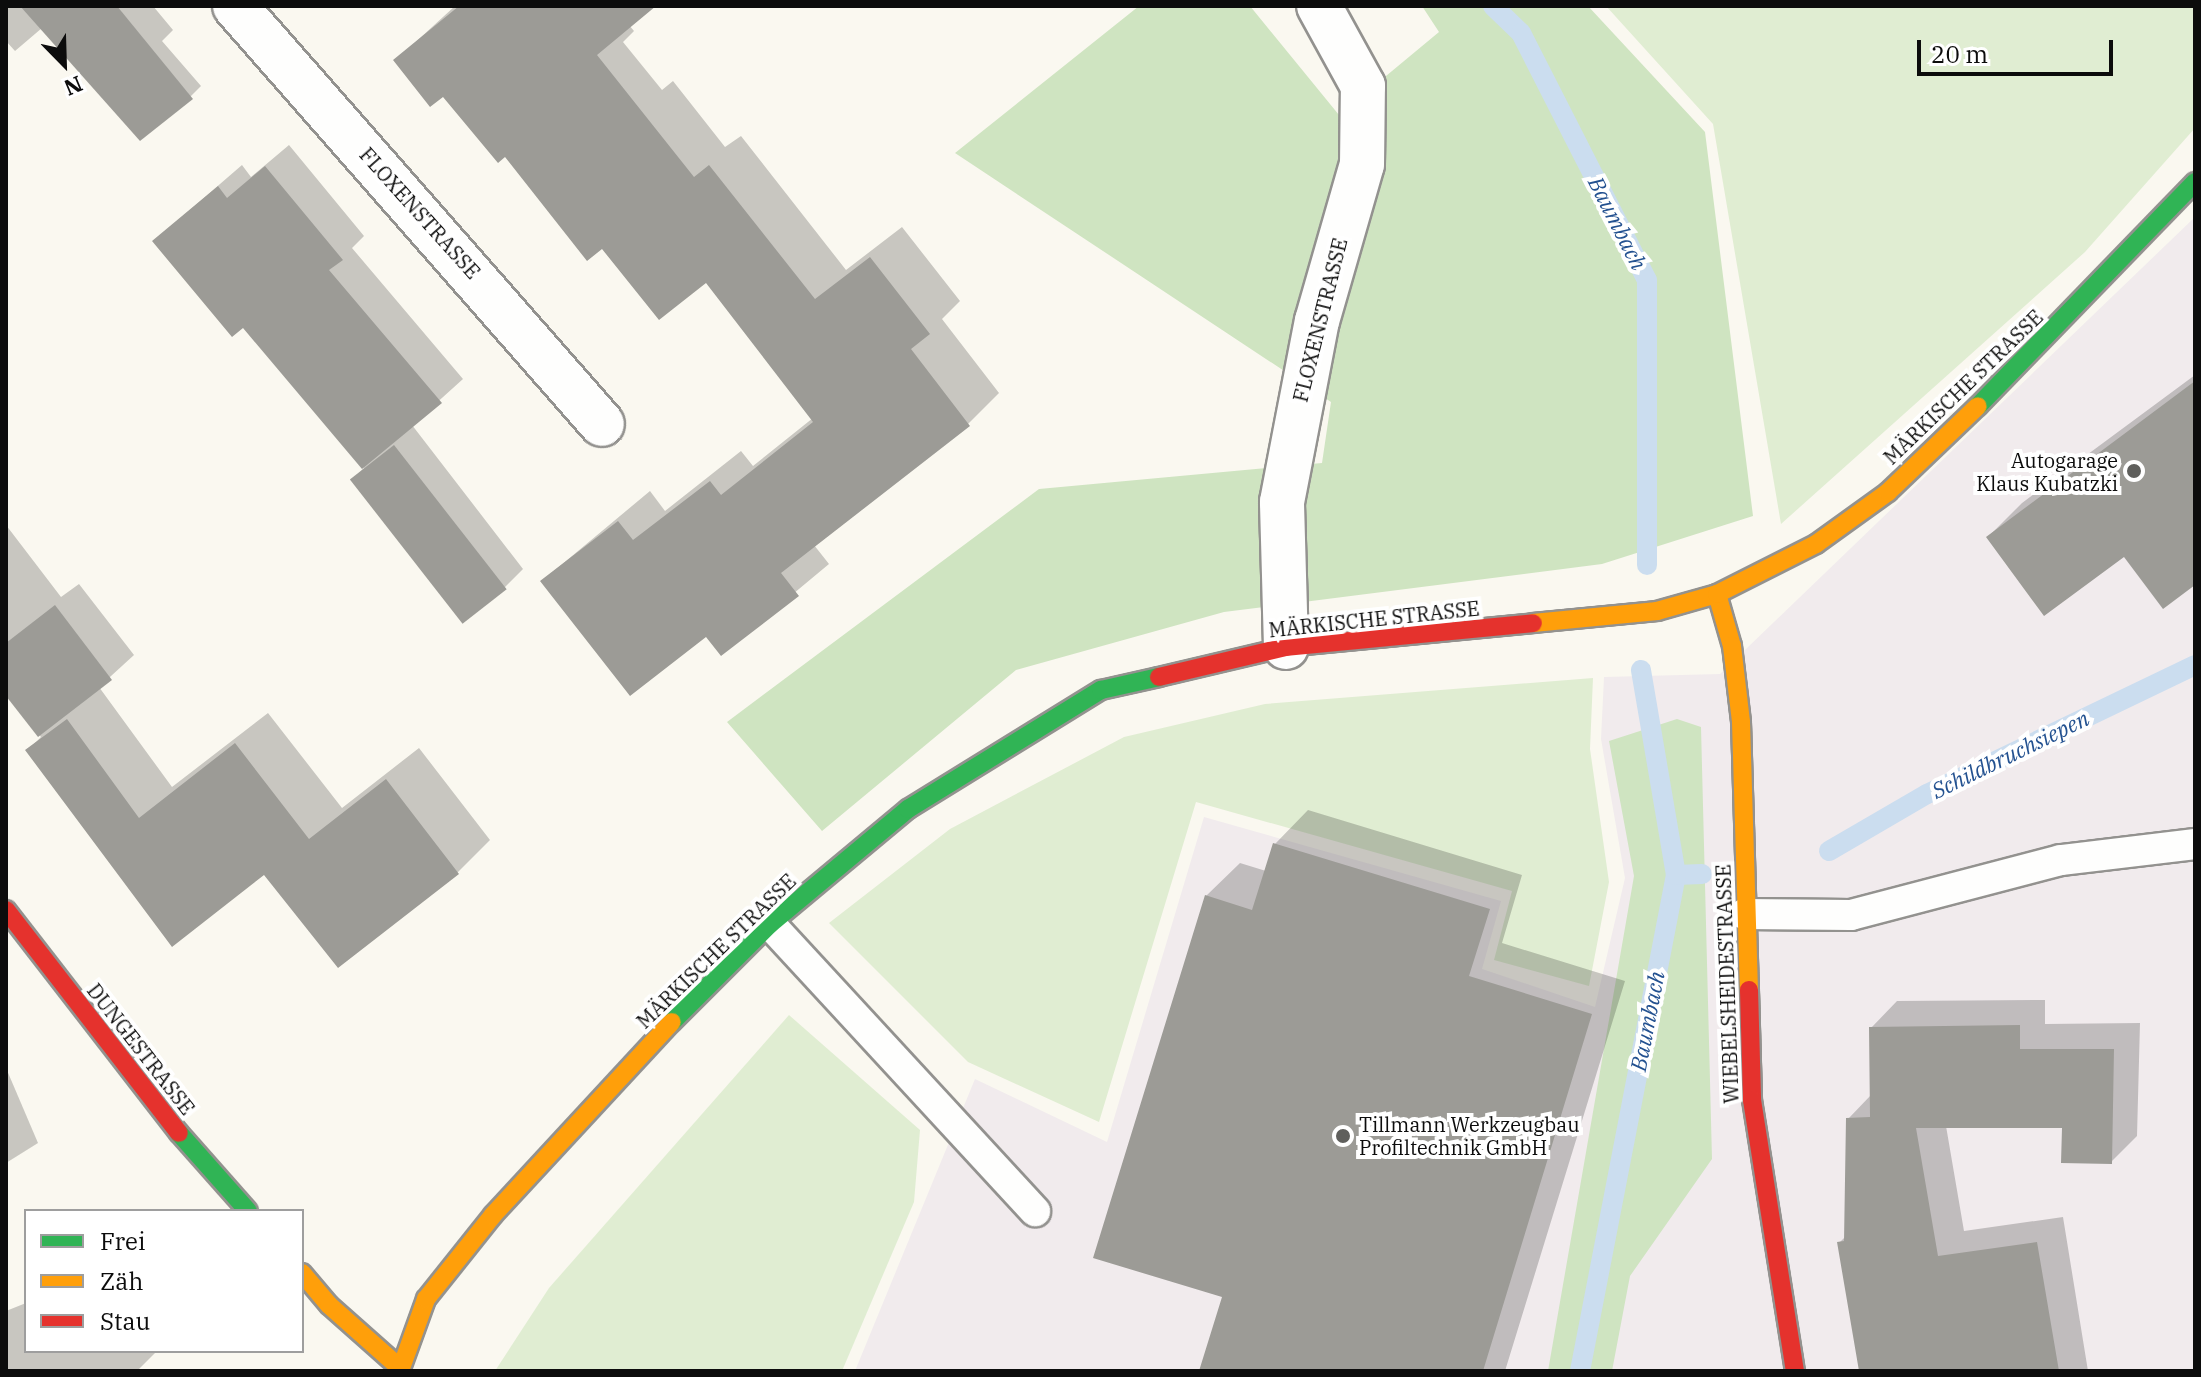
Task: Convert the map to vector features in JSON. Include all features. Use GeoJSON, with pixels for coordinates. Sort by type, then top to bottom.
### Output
{"type":"FeatureCollection","features":[{"type":"Feature","properties":{"kind":"main road","name":"MÄRKISCHE STRASSE"},"geometry":{"type":"LineString","coordinates":[[395,1370],[426,1299],[493,1215],[770,924],[908,809],[1101,690],[1286,647],[1657,611],[1717,594],[1816,544],[1888,492],[2026,359],[2195,182]]}},
{"type":"Feature","properties":{"kind":"main road","name":"WIEBELSHEIDESTRASSE"},"geometry":{"type":"LineString","coordinates":[[1717,594],[1732,646],[1741,722],[1744,914],[1752,1100],[1795,1371]]}},
{"type":"Feature","properties":{"kind":"main road","name":"DUNGESTRASSE"},"geometry":{"type":"LineString","coordinates":[[6,910],[142,1091],[246,1209]]}},
{"type":"Feature","properties":{"kind":"main road"},"geometry":{"type":"LineString","coordinates":[[304,1275],[329,1305],[395,1370]]}},
{"type":"Feature","properties":{"kind":"street","name":"FLOXENSTRASSE"},"geometry":{"type":"LineString","coordinates":[[235,6],[602,424]]}},
{"type":"Feature","properties":{"kind":"street","name":"FLOXENSTRASSE"},"geometry":{"type":"LineString","coordinates":[[1286,647],[1282,502],[1317,321],[1362,164],[1363,86],[1319,6]]}},
{"type":"Feature","properties":{"kind":"lane"},"geometry":{"type":"LineString","coordinates":[[1744,914],[1851,915],[2061,860],[2195,844]]}},
{"type":"Feature","properties":{"kind":"lane"},"geometry":{"type":"LineString","coordinates":[[770,924],[1035,1211]]}},
{"type":"Feature","properties":{"kind":"shaded area"},"geometry":{"type":"Polygon","coordinates":[[[2195,217],[2195,1371],[855,1371],[975,1079],[1107,1142],[1204,817],[1501,901],[1482,969],[1595,1007],[1625,878],[1601,739],[1604,677],[1720,674],[2195,217]]]}},
{"type":"Feature","properties":{"kind":"green space"},"geometry":{"type":"Polygon","coordinates":[[[1139,6],[1250,6],[1339,115],[1439,32],[1422,6],[1588,6],[1705,132],[1753,516],[1602,564],[1224,612],[1016,670],[822,831],[727,722],[1039,489],[1322,463],[1331,402],[955,153],[1139,6]]]}},
{"type":"Feature","properties":{"kind":"green space"},"geometry":{"type":"Polygon","coordinates":[[[1606,6],[2195,6],[2195,128],[2085,252],[1781,524],[1713,124],[1606,6]]]}},
{"type":"Feature","properties":{"kind":"green space"},"geometry":{"type":"Polygon","coordinates":[[[1593,678],[1590,749],[1609,882],[1589,986],[1494,960],[1512,891],[1196,802],[1099,1122],[968,1062],[829,923],[950,829],[1124,737],[1265,704],[1593,678]]]}},
{"type":"Feature","properties":{"kind":"green space"},"geometry":{"type":"Polygon","coordinates":[[[1677,719],[1701,727],[1712,1159],[1630,1276],[1612,1371],[1548,1371],[1634,876],[1609,741],[1677,719]]]}},
{"type":"Feature","properties":{"kind":"green space"},"geometry":{"type":"Polygon","coordinates":[[[789,1015],[920,1130],[914,1202],[842,1371],[495,1371],[549,1288],[789,1015]]]}},
{"type":"Feature","properties":{"kind":"building"},"geometry":{"type":"Polygon","coordinates":[[[20,6],[117,6],[193,99],[140,141],[20,6]]]}},
{"type":"Feature","properties":{"kind":"building"},"geometry":{"type":"Polygon","coordinates":[[[459,6],[656,6],[597,55],[694,177],[709,165],[815,299],[870,257],[930,334],[911,349],[970,426],[781,573],[799,596],[721,656],[706,637],[630,696],[540,581],[618,521],[633,540],[710,481],[721,495],[813,422],[706,283],[659,320],[602,249],[587,261],[505,157],[498,163],[443,97],[430,107],[393,60],[459,6]]]}},
{"type":"Feature","properties":{"kind":"building"},"geometry":{"type":"Polygon","coordinates":[[[265,166],[343,260],[329,270],[442,403],[362,469],[243,328],[232,337],[152,241],[218,186],[227,198],[265,166]]]}},
{"type":"Feature","properties":{"kind":"building","name":"Autogarage Klaus Kubatzki"},"geometry":{"type":"Polygon","coordinates":[[[2195,381],[2195,585],[2163,609],[2124,557],[2044,616],[1986,537],[2195,381]]]}},
{"type":"Feature","properties":{"kind":"building"},"geometry":{"type":"Polygon","coordinates":[[[394,445],[507,589],[463,624],[350,479],[394,445]]]}},
{"type":"Feature","properties":{"kind":"building"},"geometry":{"type":"Polygon","coordinates":[[[55,605],[112,680],[38,737],[6,696],[6,643],[55,605]]]}},
{"type":"Feature","properties":{"kind":"building"},"geometry":{"type":"Polygon","coordinates":[[[67,719],[139,818],[235,743],[309,839],[386,779],[459,874],[338,968],[264,875],[172,947],[25,750],[67,719]]]}},
{"type":"Feature","properties":{"kind":"building","name":"Tillmann Werkzeugbau Profiltechnik GmbH"},"geometry":{"type":"Polygon","coordinates":[[[1273,843],[1490,909],[1469,976],[1592,1014],[1483,1371],[1199,1371],[1222,1297],[1093,1258],[1205,895],[1252,910],[1273,843]]]}},
{"type":"Feature","properties":{"kind":"building"},"geometry":{"type":"Polygon","coordinates":[[[2020,1025],[2020,1049],[2114,1049],[2112,1164],[2061,1163],[2062,1128],[1916,1128],[1938,1256],[2037,1242],[2059,1371],[1859,1371],[1837,1242],[1844,1241],[1846,1118],[1870,1117],[1869,1027],[2020,1025]]]}},
{"type":"Feature","properties":{"kind":"waterway","name":"Baumbach"},"geometry":{"type":"LineString","coordinates":[[1493,6],[1521,33],[1647,280],[1647,565]]}},
{"type":"Feature","properties":{"kind":"waterway","name":"Schildbruchsiepen"},"geometry":{"type":"LineString","coordinates":[[1829,851],[1927,794],[2195,665]]}},
{"type":"Feature","properties":{"kind":"waterway","name":"Baumbach"},"geometry":{"type":"LineString","coordinates":[[1580,1371],[1676,875],[1641,670]]}},
{"type":"Feature","properties":{"kind":"waterway","name":"Schildbruchsiepen"},"geometry":{"type":"LineString","coordinates":[[1676,875],[1702,874]]}},
{"type":"Feature","properties":{"kind":"traffic: fast"},"geometry":{"type":"LineString","coordinates":[[1978,406],[2195,182]]}},
{"type":"Feature","properties":{"kind":"traffic: fast"},"geometry":{"type":"LineString","coordinates":[[672,1022],[770,924],[908,809],[1101,690],[1159,677]]}},
{"type":"Feature","properties":{"kind":"traffic: fast"},"geometry":{"type":"LineString","coordinates":[[179,1133],[246,1209]]}},
{"type":"Feature","properties":{"kind":"traffic: slow"},"geometry":{"type":"LineString","coordinates":[[1533,623],[1657,611],[1717,594],[1816,544],[1888,492],[1978,406]]}},
{"type":"Feature","properties":{"kind":"traffic: slow"},"geometry":{"type":"LineString","coordinates":[[1717,594],[1732,646],[1741,722],[1749,990]]}},
{"type":"Feature","properties":{"kind":"traffic: slow"},"geometry":{"type":"LineString","coordinates":[[400,1371],[426,1299],[493,1215],[672,1022]]}},
{"type":"Feature","properties":{"kind":"traffic: slow"},"geometry":{"type":"LineString","coordinates":[[304,1275],[329,1305],[400,1368]]}},
{"type":"Feature","properties":{"kind":"traffic: jam"},"geometry":{"type":"LineString","coordinates":[[1159,677],[1286,647],[1533,623]]}},
{"type":"Feature","properties":{"kind":"traffic: jam"},"geometry":{"type":"LineString","coordinates":[[6,910],[179,1133]]}},
{"type":"Feature","properties":{"kind":"traffic: jam"},"geometry":{"type":"LineString","coordinates":[[1749,990],[1752,1100],[1795,1371]]}},
{"type":"Feature","properties":{"kind":"place","name":"Autogarage Klaus Kubatzki"},"geometry":{"type":"Point","coordinates":[2134,471]}},
{"type":"Feature","properties":{"kind":"place","name":"Tillmann Werkzeugbau Profiltechnik GmbH"},"geometry":{"type":"Point","coordinates":[1343,1136]}}]}
